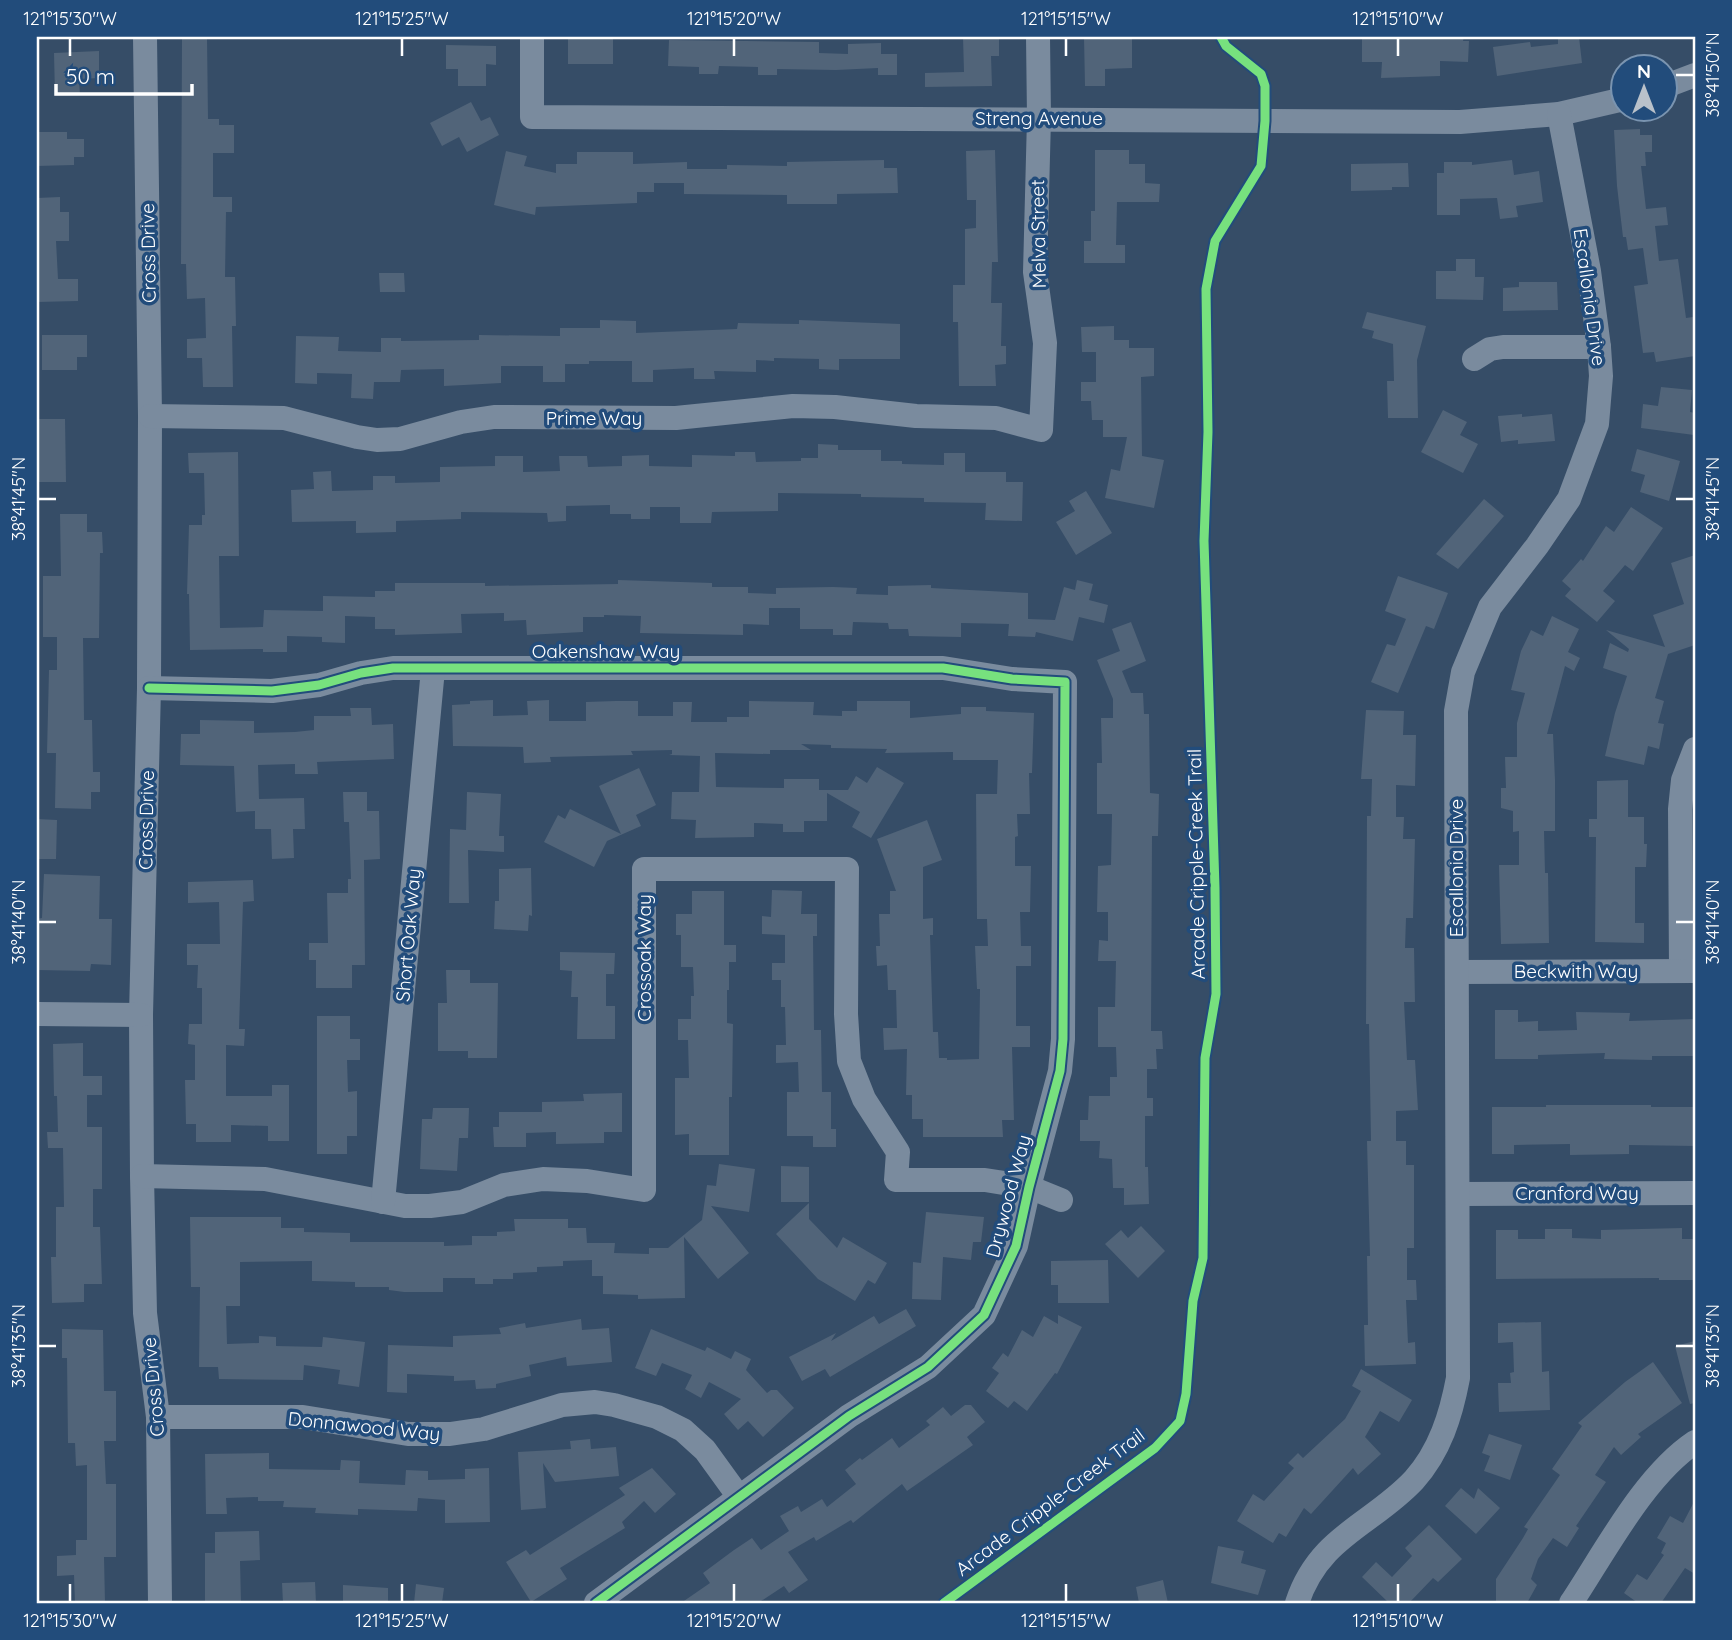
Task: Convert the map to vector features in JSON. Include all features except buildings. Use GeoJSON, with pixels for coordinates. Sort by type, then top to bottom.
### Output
{"type":"FeatureCollection","features":[{"type":"Feature","properties":{"kind":"street","name":"Cross Drive"},"geometry":{"type":"LineString","coordinates":[[145,37],[150,416],[149,688],[141,1015],[142,1176],[145,1313],[158,1417],[160,1603]]}},
{"type":"Feature","properties":{"kind":"street","name":"Streng Avenue"},"geometry":{"type":"LineString","coordinates":[[532,37],[532,117],[1460,122],[1559,114],[1610,102]]}},
{"type":"Feature","properties":{"kind":"street","name":"Melva Street"},"geometry":{"type":"LineString","coordinates":[[1038,37],[1035,272],[1045,343],[1041,430]]}},
{"type":"Feature","properties":{"kind":"street","name":"Escallonia Drive"},"geometry":{"type":"LineString","coordinates":[[1297,1603],[1312,1570],[1327,1552],[1413,1480],[1430,1459],[1442,1437],[1452,1409],[1458,1378],[1456,711],[1463,672],[1490,607],[1569,499],[1597,424],[1601,376],[1589,271],[1559,114]]}},
{"type":"Feature","properties":{"kind":"street"},"geometry":{"type":"LineString","coordinates":[[1474,359],[1490,349],[1503,347],[1599,347]]}},
{"type":"Feature","properties":{"kind":"street","name":"Prime Way"},"geometry":{"type":"LineString","coordinates":[[150,416],[284,418],[377,440],[400,439],[461,422],[494,417],[676,418],[793,406],[835,407],[916,416],[996,418],[1041,430]]}},
{"type":"Feature","properties":{"kind":"street","name":"Oakenshaw Way"},"geometry":{"type":"LineString","coordinates":[[149,688],[272,691],[319,685],[393,668],[943,668],[1012,679],[1065,682]]}},
{"type":"Feature","properties":{"kind":"street","name":"Short Oak Way"},"geometry":{"type":"LineString","coordinates":[[383,1202],[433,669]]}},
{"type":"Feature","properties":{"kind":"street","name":"Drywood Way"},"geometry":{"type":"LineString","coordinates":[[596,1603],[849,1416],[928,1367],[984,1315],[1016,1246],[1060,1071],[1063,1039],[1065,682]]}},
{"type":"Feature","properties":{"kind":"street"},"geometry":{"type":"LineString","coordinates":[[1688,971],[1680,809],[1683,780],[1695,749]]}},
{"type":"Feature","properties":{"kind":"street","name":"Crossoak Way"},"geometry":{"type":"LineString","coordinates":[[142,1176],[265,1179],[405,1206],[462,1202],[504,1185],[542,1179],[587,1181],[644,1190],[644,869],[847,869],[846,1014],[849,1061],[864,1099],[898,1152],[896,1180],[985,1180],[1029,1187],[1061,1200]]}},
{"type":"Feature","properties":{"kind":"street","name":"Beckwith Way"},"geometry":{"type":"LineString","coordinates":[[1457,972],[1688,971]]}},
{"type":"Feature","properties":{"kind":"street"},"geometry":{"type":"LineString","coordinates":[[37,1014],[141,1015]]}},
{"type":"Feature","properties":{"kind":"street","name":"Cranford Way"},"geometry":{"type":"LineString","coordinates":[[1459,1194],[1695,1193]]}},
{"type":"Feature","properties":{"kind":"street","name":"Donnawood Way"},"geometry":{"type":"LineString","coordinates":[[158,1417],[303,1417],[408,1434],[450,1434],[510,1422],[562,1405],[595,1402],[657,1417],[683,1430],[705,1450],[739,1497]]}},
{"type":"Feature","properties":{"kind":"street"},"geometry":{"type":"LineString","coordinates":[[1571,1603],[1649,1485],[1666,1466],[1695,1442]]}},
{"type":"Feature","properties":{"kind":"cycle path","name":"Arcade Cripple-Creek Trail"},"geometry":{"type":"LineString","coordinates":[[944,1603],[1155,1448],[1180,1421],[1186,1394],[1193,1301],[1203,1258],[1205,1058],[1216,994],[1204,541],[1208,432],[1206,289],[1215,241],[1261,166],[1265,121],[1265,86],[1261,74],[1226,46],[1221,37]]}},
{"type":"Feature","properties":{"kind":"cycle path"},"geometry":{"type":"LineString","coordinates":[[149,688],[272,691],[319,685],[361,673],[393,668],[943,668],[1012,679],[1065,682],[1063,1039],[1060,1071],[1016,1246],[984,1315],[928,1367],[849,1416],[596,1603]]}}]}
